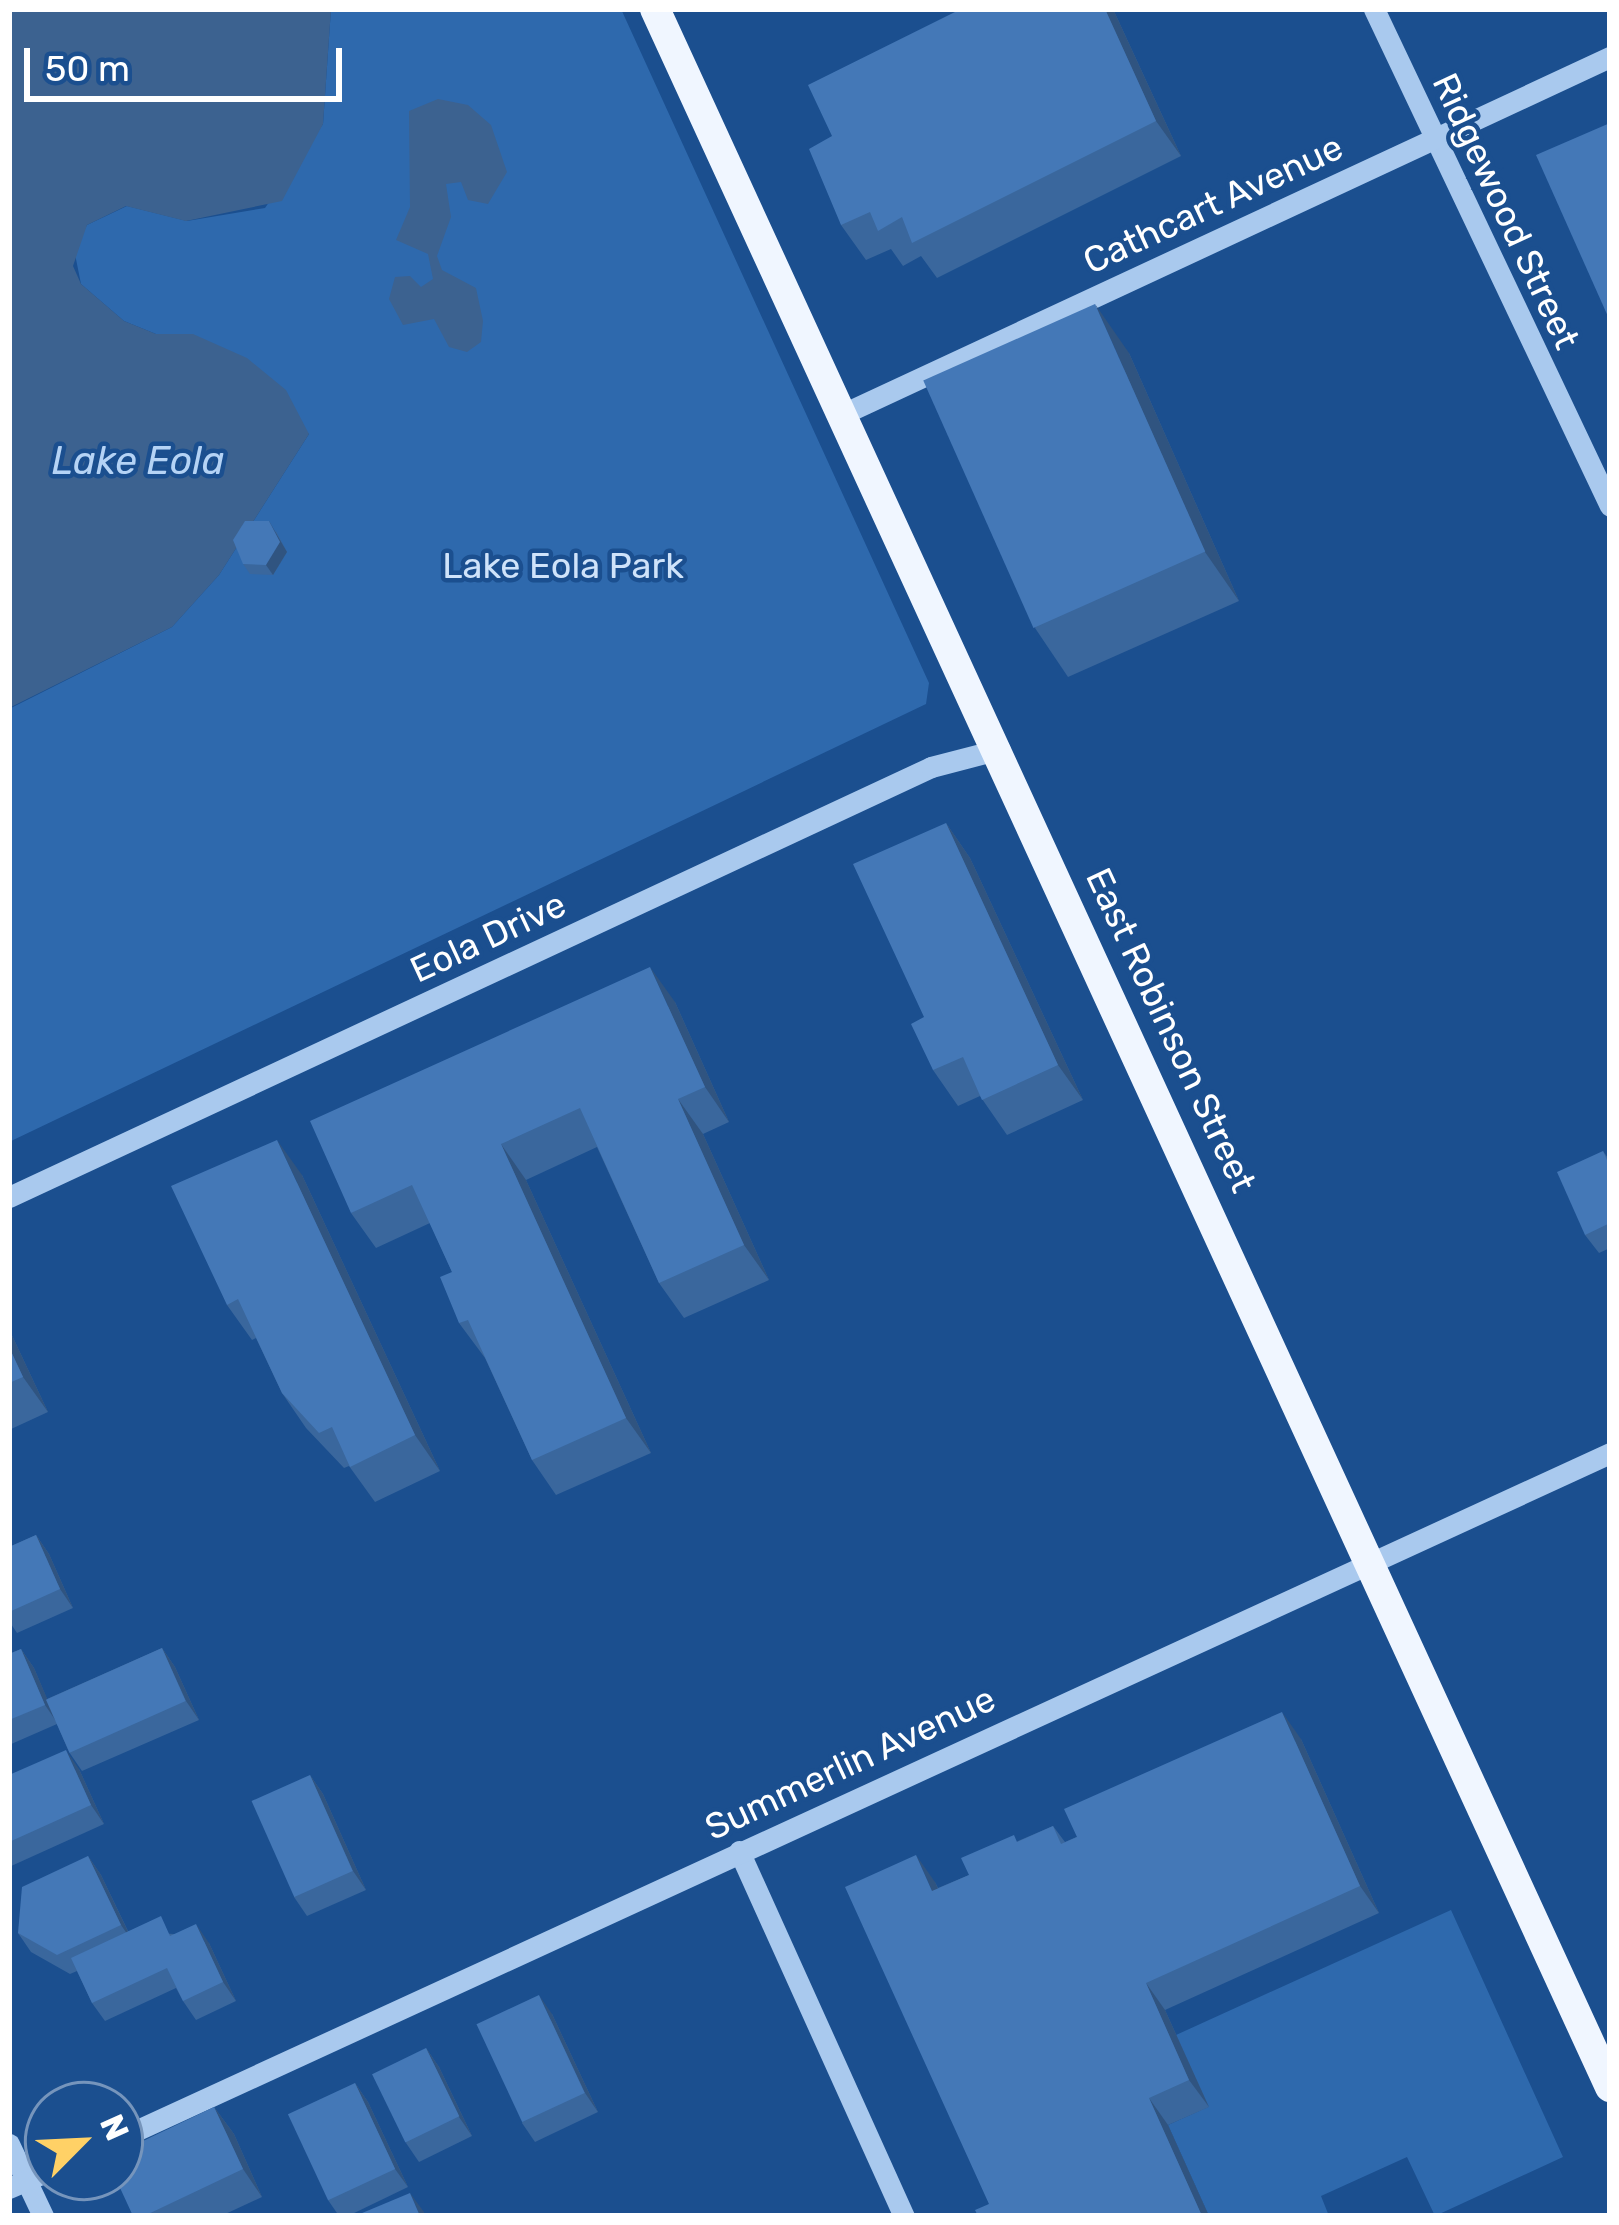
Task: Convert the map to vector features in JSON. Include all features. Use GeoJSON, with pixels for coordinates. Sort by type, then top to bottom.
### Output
{"type":"FeatureCollection","features":[{"type":"Feature","properties":{"kind":"main road","name":"East Robinson Street"},"geometry":{"type":"LineString","coordinates":[[655,9],[1000,749],[1610,2087]]}},
{"type":"Feature","properties":{"kind":"street","name":"Ridgewood Street"},"geometry":{"type":"LineString","coordinates":[[1374,9],[1610,506]]}},
{"type":"Feature","properties":{"kind":"street","name":"Cathcart Avenue"},"geometry":{"type":"LineString","coordinates":[[844,413],[1610,57]]}},
{"type":"Feature","properties":{"kind":"street","name":"Eola Drive"},"geometry":{"type":"LineString","coordinates":[[9,1197],[931,767],[1000,749]]}},
{"type":"Feature","properties":{"kind":"street","name":"Summerlin Avenue"},"geometry":{"type":"LineString","coordinates":[[144,2127],[1610,1454]]}},
{"type":"Feature","properties":{"kind":"street"},"geometry":{"type":"LineString","coordinates":[[739,1851],[904,2216]]}},
{"type":"Feature","properties":{"kind":"street"},"geometry":{"type":"LineString","coordinates":[[9,2144],[18,2184],[43,2216]]}},
{"type":"Feature","properties":{"kind":"green space","name":"Lake Eola Park"},"geometry":{"type":"Polygon","coordinates":[[[331,9],[621,9],[929,683],[926,704],[9,1142],[9,709],[172,627],[219,575],[309,434],[193,335],[156,334],[124,321],[81,284],[74,249],[87,225],[127,206],[187,221],[265,208],[323,124],[331,9]]]}},
{"type":"Feature","properties":{"kind":"green space"},"geometry":{"type":"Polygon","coordinates":[[[1451,1910],[1563,2157],[1435,2216],[1407,2157],[1321,2196],[1329,2216],[1209,2216],[1168,2125],[1208,2107],[1176,2035],[1451,1910]]]}},
{"type":"Feature","properties":{"kind":"water","name":"Lake Eola"},"geometry":{"type":"Polygon","coordinates":[[[9,9],[331,9],[323,124],[282,201],[186,221],[126,206],[87,225],[73,266],[81,284],[124,321],[156,334],[193,334],[247,358],[286,390],[309,434],[219,575],[172,627],[9,708],[9,9]]]}},
{"type":"Feature","properties":{"kind":"water"},"geometry":{"type":"Polygon","coordinates":[[[438,99],[468,105],[491,125],[507,172],[488,204],[468,200],[461,182],[446,184],[451,217],[437,256],[442,270],[476,288],[483,321],[481,342],[467,352],[449,347],[434,319],[403,325],[389,299],[395,277],[410,276],[421,287],[433,279],[428,254],[396,240],[410,207],[409,111],[438,99]]]}},
{"type":"Feature","properties":{"kind":"building"},"geometry":{"type":"Polygon","coordinates":[[[961,9],[1105,9],[1156,121],[912,243],[902,217],[878,231],[870,212],[841,225],[809,149],[832,136],[808,85],[961,9]]]}},
{"type":"Feature","properties":{"kind":"building"},"geometry":{"type":"Polygon","coordinates":[[[1610,123],[1610,321],[1536,155],[1610,123]]]}},
{"type":"Feature","properties":{"kind":"building"},"geometry":{"type":"Polygon","coordinates":[[[1095,304],[1205,552],[1033,628],[923,380],[1095,304]]]}},
{"type":"Feature","properties":{"kind":"building"},"geometry":{"type":"Polygon","coordinates":[[[245,521],[269,521],[280,542],[266,565],[243,564],[233,540],[245,521]]]}},
{"type":"Feature","properties":{"kind":"building"},"geometry":{"type":"Polygon","coordinates":[[[946,823],[1058,1065],[982,1100],[963,1057],[933,1070],[911,1024],[924,1017],[853,864],[946,823]]]}},
{"type":"Feature","properties":{"kind":"building"},"geometry":{"type":"Polygon","coordinates":[[[650,967],[705,1087],[678,1099],[744,1245],[659,1283],[580,1108],[501,1144],[626,1418],[532,1460],[468,1320],[459,1323],[440,1277],[452,1272],[412,1185],[351,1213],[310,1121],[650,967]]]}},
{"type":"Feature","properties":{"kind":"building"},"geometry":{"type":"Polygon","coordinates":[[[277,1140],[415,1435],[350,1467],[332,1427],[319,1433],[282,1393],[238,1299],[227,1305],[171,1186],[277,1140]]]}},
{"type":"Feature","properties":{"kind":"building"},"geometry":{"type":"Polygon","coordinates":[[[1603,1151],[1610,1167],[1610,1223],[1585,1235],[1557,1172],[1603,1151]]]}},
{"type":"Feature","properties":{"kind":"building"},"geometry":{"type":"Polygon","coordinates":[[[9,1347],[23,1377],[9,1383],[9,1347]]]}},
{"type":"Feature","properties":{"kind":"building"},"geometry":{"type":"Polygon","coordinates":[[[36,1535],[60,1589],[9,1612],[9,1547],[36,1535]]]}},
{"type":"Feature","properties":{"kind":"building"},"geometry":{"type":"Polygon","coordinates":[[[162,1648],[186,1701],[70,1753],[46,1700],[162,1648]]]}},
{"type":"Feature","properties":{"kind":"building"},"geometry":{"type":"Polygon","coordinates":[[[21,1649],[45,1705],[9,1720],[9,1654],[21,1649]]]}},
{"type":"Feature","properties":{"kind":"building"},"geometry":{"type":"Polygon","coordinates":[[[1282,1712],[1360,1886],[1146,1983],[1189,2080],[1149,2098],[1202,2216],[978,2216],[975,2210],[989,2204],[845,1887],[916,1855],[932,1891],[969,1875],[961,1858],[1014,1835],[1017,1842],[1053,1826],[1061,1844],[1077,1837],[1064,1809],[1282,1712]]]}},
{"type":"Feature","properties":{"kind":"building"},"geometry":{"type":"Polygon","coordinates":[[[66,1750],[91,1805],[9,1842],[9,1775],[66,1750]]]}},
{"type":"Feature","properties":{"kind":"building"},"geometry":{"type":"Polygon","coordinates":[[[310,1775],[353,1871],[294,1897],[252,1801],[310,1775]]]}},
{"type":"Feature","properties":{"kind":"building"},"geometry":{"type":"Polygon","coordinates":[[[88,1856],[121,1925],[57,1955],[18,1933],[22,1887],[88,1856]]]}},
{"type":"Feature","properties":{"kind":"building"},"geometry":{"type":"Polygon","coordinates":[[[161,1916],[170,1936],[196,1924],[223,1982],[183,2001],[167,1968],[92,2003],[71,1958],[161,1916]]]}},
{"type":"Feature","properties":{"kind":"building"},"geometry":{"type":"Polygon","coordinates":[[[539,1995],[585,2093],[522,2122],[476,2024],[539,1995]]]}},
{"type":"Feature","properties":{"kind":"building"},"geometry":{"type":"Polygon","coordinates":[[[426,2048],[459,2116],[405,2143],[372,2074],[426,2048]]]}},
{"type":"Feature","properties":{"kind":"building"},"geometry":{"type":"Polygon","coordinates":[[[355,2083],[395,2169],[328,2200],[288,2114],[355,2083]]]}},
{"type":"Feature","properties":{"kind":"building"},"geometry":{"type":"Polygon","coordinates":[[[214,2107],[243,2169],[144,2216],[133,2216],[126,2201],[144,2201],[144,2141],[214,2107]]]}},
{"type":"Feature","properties":{"kind":"building"},"geometry":{"type":"Polygon","coordinates":[[[410,2193],[420,2216],[355,2216],[410,2193]]]}}]}
